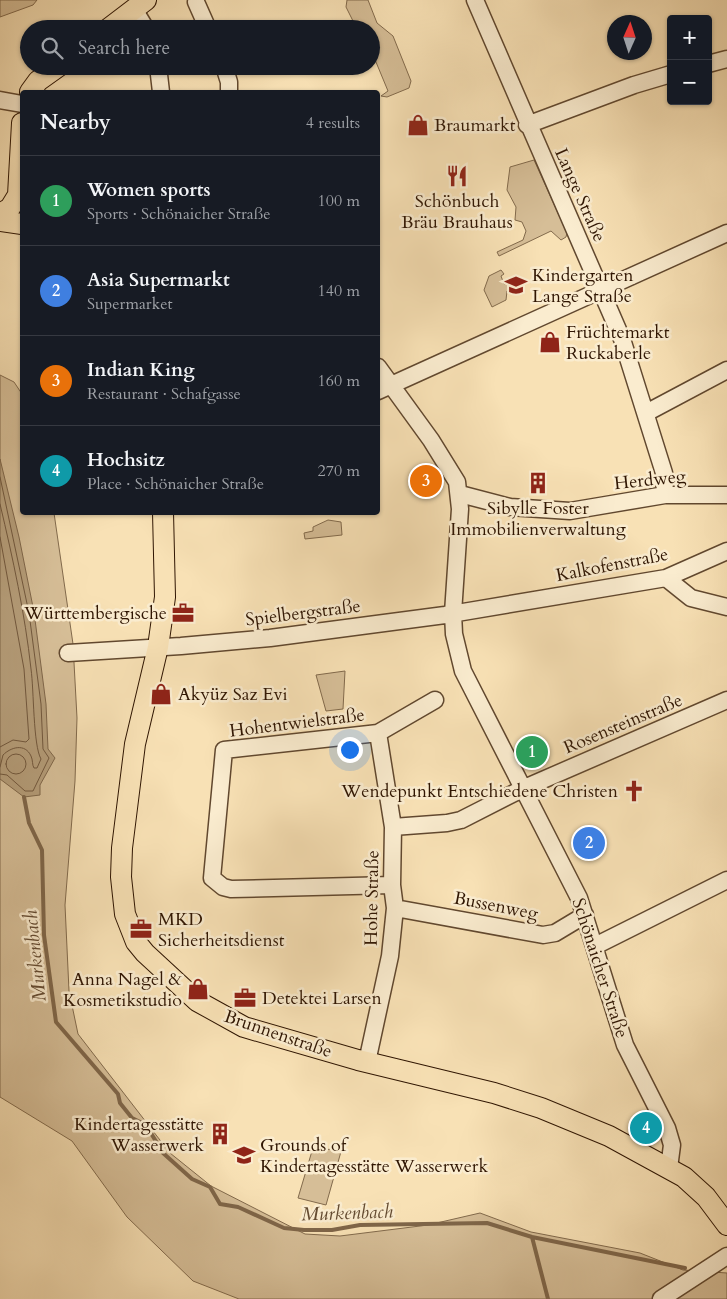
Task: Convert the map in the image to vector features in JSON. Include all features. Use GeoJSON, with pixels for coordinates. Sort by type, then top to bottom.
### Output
{"type":"FeatureCollection","features":[{"type":"Feature","properties":{"kind":"main road"},"geometry":{"type":"LineString","coordinates":[[120,20],[140,4]]}},
{"type":"Feature","properties":{"kind":"main road"},"geometry":{"type":"LineString","coordinates":[[33,90],[38,81],[46,75]]}},
{"type":"Feature","properties":{"kind":"main road"},"geometry":{"type":"LineString","coordinates":[[0,214],[20,199]]}},
{"type":"Feature","properties":{"kind":"main road"},"geometry":{"type":"LineString","coordinates":[[0,221],[20,224]]}},
{"type":"Feature","properties":{"kind":"main road","name":"Brunnenstraße"},"geometry":{"type":"LineString","coordinates":[[163,515],[166,596],[158,646],[134,744],[122,848],[122,898],[125,914],[136,942],[144,954],[197,1001],[231,1021],[304,1046],[524,1102],[609,1136],[669,1168]]}},
{"type":"Feature","properties":{"kind":"main road"},"geometry":{"type":"LineString","coordinates":[[669,1168],[706,1197],[727,1225]]}},
{"type":"Feature","properties":{"kind":"street","name":"Lange Straße"},"geometry":{"type":"LineString","coordinates":[[475,0],[622,339],[664,473],[665,495]]}},
{"type":"Feature","properties":{"kind":"street"},"geometry":{"type":"LineString","coordinates":[[196,2],[204,20]]}},
{"type":"Feature","properties":{"kind":"street"},"geometry":{"type":"LineString","coordinates":[[140,4],[144,20]]}},
{"type":"Feature","properties":{"kind":"street"},"geometry":{"type":"LineString","coordinates":[[712,63],[727,59]]}},
{"type":"Feature","properties":{"kind":"street"},"geometry":{"type":"LineString","coordinates":[[159,75],[161,90]]}},
{"type":"Feature","properties":{"kind":"street"},"geometry":{"type":"LineString","coordinates":[[227,75],[230,90]]}},
{"type":"Feature","properties":{"kind":"street"},"geometry":{"type":"LineString","coordinates":[[528,125],[634,85],[667,75]]}},
{"type":"Feature","properties":{"kind":"street"},"geometry":{"type":"LineString","coordinates":[[0,100],[20,97]]}},
{"type":"Feature","properties":{"kind":"street"},"geometry":{"type":"LineString","coordinates":[[384,388],[727,233]]}},
{"type":"Feature","properties":{"kind":"street"},"geometry":{"type":"LineString","coordinates":[[646,413],[727,370]]}},
{"type":"Feature","properties":{"kind":"street"},"geometry":{"type":"LineString","coordinates":[[380,374],[384,388],[449,467],[457,482],[460,494]]}},
{"type":"Feature","properties":{"kind":"street","name":"Herdweg"},"geometry":{"type":"LineString","coordinates":[[460,494],[510,507],[570,511],[665,495],[727,495]]}},
{"type":"Feature","properties":{"kind":"street","name":"Schönaicher Straße"},"geometry":{"type":"LineString","coordinates":[[460,494],[457,574],[453,613],[454,634],[463,671],[579,898],[595,946],[612,1010],[625,1045],[667,1128],[672,1145],[669,1168]]}},
{"type":"Feature","properties":{"kind":"street","name":"Kalkofenstraße"},"geometry":{"type":"LineString","coordinates":[[453,613],[666,578],[727,551]]}},
{"type":"Feature","properties":{"kind":"street","name":"Kalkofenstraße"},"geometry":{"type":"LineString","coordinates":[[457,574],[463,591],[470,600],[482,605],[502,606]]}},
{"type":"Feature","properties":{"kind":"street"},"geometry":{"type":"LineString","coordinates":[[666,578],[691,598],[727,607]]}},
{"type":"Feature","properties":{"kind":"street","name":"Spielbergstraße"},"geometry":{"type":"LineString","coordinates":[[68,652],[272,637],[453,613]]}},
{"type":"Feature","properties":{"kind":"street","name":"Hohentwielstraße"},"geometry":{"type":"LineString","coordinates":[[392,885],[231,889],[223,887],[212,878],[224,750],[378,733],[435,700]]}},
{"type":"Feature","properties":{"kind":"street","name":"Rosensteinstraße"},"geometry":{"type":"LineString","coordinates":[[393,827],[447,823],[461,820],[522,789],[727,700]]}},
{"type":"Feature","properties":{"kind":"street","name":"Hohe Straße"},"geometry":{"type":"LineString","coordinates":[[367,1062],[390,956],[395,908],[392,885],[393,827],[378,733]]}},
{"type":"Feature","properties":{"kind":"street"},"geometry":{"type":"LineString","coordinates":[[595,946],[727,880]]}},
{"type":"Feature","properties":{"kind":"street","name":"Bussenweg"},"geometry":{"type":"LineString","coordinates":[[395,908],[543,935],[555,933],[585,915]]}},
{"type":"Feature","properties":{"kind":"street"},"geometry":{"type":"LineString","coordinates":[[661,1299],[727,1256]]}},
{"type":"Feature","properties":{"kind":"shaded area"},"geometry":{"type":"Polygon","coordinates":[[[0,0],[37,0],[33,5],[0,17],[0,0]]]}},
{"type":"Feature","properties":{"kind":"shaded area"},"geometry":{"type":"Polygon","coordinates":[[[347,0],[368,0],[376,20],[352,20],[346,7],[347,0]]]}},
{"type":"Feature","properties":{"kind":"shaded area"},"geometry":{"type":"Polygon","coordinates":[[[380,25],[393,36],[411,81],[409,88],[387,97],[381,96],[388,91],[380,72],[380,25]]]}},
{"type":"Feature","properties":{"kind":"shaded area"},"geometry":{"type":"Polygon","coordinates":[[[534,160],[567,233],[566,237],[561,240],[551,231],[499,256],[497,252],[523,240],[526,231],[522,222],[515,220],[516,207],[507,190],[510,167],[534,160]]]}},
{"type":"Feature","properties":{"kind":"shaded area"},"geometry":{"type":"Polygon","coordinates":[[[501,270],[504,274],[501,276],[504,284],[508,282],[509,285],[522,280],[523,282],[507,291],[506,300],[492,307],[484,290],[489,276],[501,270]]]}},
{"type":"Feature","properties":{"kind":"shaded area"},"geometry":{"type":"Polygon","coordinates":[[[0,375],[14,382],[20,391],[20,515],[54,515],[73,644],[77,718],[75,781],[65,905],[69,991],[78,1034],[170,1153],[211,1186],[305,1234],[340,1236],[428,1225],[480,1213],[531,1232],[640,1253],[683,1270],[727,1273],[727,1299],[239,1299],[193,1281],[127,1217],[72,1141],[0,1097],[0,375]]]}},
{"type":"Feature","properties":{"kind":"shaded area"},"geometry":{"type":"Polygon","coordinates":[[[328,520],[341,522],[342,535],[305,539],[304,533],[313,531],[313,527],[328,520]]]}},
{"type":"Feature","properties":{"kind":"shaded area"},"geometry":{"type":"Polygon","coordinates":[[[345,671],[343,709],[326,711],[316,675],[345,671]]]}},
{"type":"Feature","properties":{"kind":"shaded area"},"geometry":{"type":"Polygon","coordinates":[[[342,1148],[326,1205],[298,1198],[312,1151],[342,1148]]]}},
{"type":"Feature","properties":{"kind":"water"},"geometry":{"type":"Polygon","coordinates":[[[0,459],[19,537],[34,612],[46,704],[48,749],[55,758],[40,785],[40,795],[24,797],[0,779],[0,459]]]}},
{"type":"Feature","properties":{"kind":"waterway","name":"Murkenbach"},"geometry":{"type":"LineString","coordinates":[[24,797],[29,823],[42,850],[44,935],[56,1022],[118,1094],[120,1103],[132,1118],[146,1125],[163,1153],[192,1179],[210,1187],[220,1204],[238,1207],[284,1228],[304,1230],[332,1230],[360,1225],[487,1223],[532,1237],[685,1268]]}},
{"type":"Feature","properties":{"kind":"waterway"},"geometry":{"type":"LineString","coordinates":[[532,1237],[548,1299]]}},
{"type":"Feature","properties":{"kind":"place","name":"Braumarkt"},"geometry":{"type":"Point","coordinates":[418,125]}},
{"type":"Feature","properties":{"kind":"place","name":"Schönbuch Bräu Brauhaus"},"geometry":{"type":"Point","coordinates":[457,176]}},
{"type":"Feature","properties":{"kind":"place","name":"Kindergarten Lange Straße"},"geometry":{"type":"Point","coordinates":[516,285]}},
{"type":"Feature","properties":{"kind":"place","name":"Früchtemarkt Ruckaberle"},"geometry":{"type":"Point","coordinates":[550,342]}},
{"type":"Feature","properties":{"kind":"place","name":"Indian King"},"geometry":{"type":"Point","coordinates":[426,481]}},
{"type":"Feature","properties":{"kind":"place","name":"Sibylle Foster Immobilienverwaltung"},"geometry":{"type":"Point","coordinates":[538,483]}},
{"type":"Feature","properties":{"kind":"place","name":"Württembergische"},"geometry":{"type":"Point","coordinates":[183,613]}},
{"type":"Feature","properties":{"kind":"place","name":"Akyüz Saz Evi"},"geometry":{"type":"Point","coordinates":[161,694]}},
{"type":"Feature","properties":{"kind":"place","name":"Women sports"},"geometry":{"type":"Point","coordinates":[532,752]}},
{"type":"Feature","properties":{"kind":"place","name":"Wendepunkt Entschiedene Christen"},"geometry":{"type":"Point","coordinates":[634,791]}},
{"type":"Feature","properties":{"kind":"place","name":"Asia Supermarkt"},"geometry":{"type":"Point","coordinates":[589,843]}},
{"type":"Feature","properties":{"kind":"place","name":"MKD Sicherheitsdienst"},"geometry":{"type":"Point","coordinates":[141,929]}},
{"type":"Feature","properties":{"kind":"place","name":"Anna Nagel & Kosmetikstudio"},"geometry":{"type":"Point","coordinates":[198,989]}},
{"type":"Feature","properties":{"kind":"place","name":"Detektei Larsen"},"geometry":{"type":"Point","coordinates":[245,998]}},
{"type":"Feature","properties":{"kind":"place","name":"Hochsitz"},"geometry":{"type":"Point","coordinates":[646,1128]}},
{"type":"Feature","properties":{"kind":"place","name":"Kindertagesstätte Wasserwerk"},"geometry":{"type":"Point","coordinates":[220,1134]}},
{"type":"Feature","properties":{"kind":"place","name":"Grounds of Kindertagesstätte Wasserwerk"},"geometry":{"type":"Point","coordinates":[244,1155]}}]}
